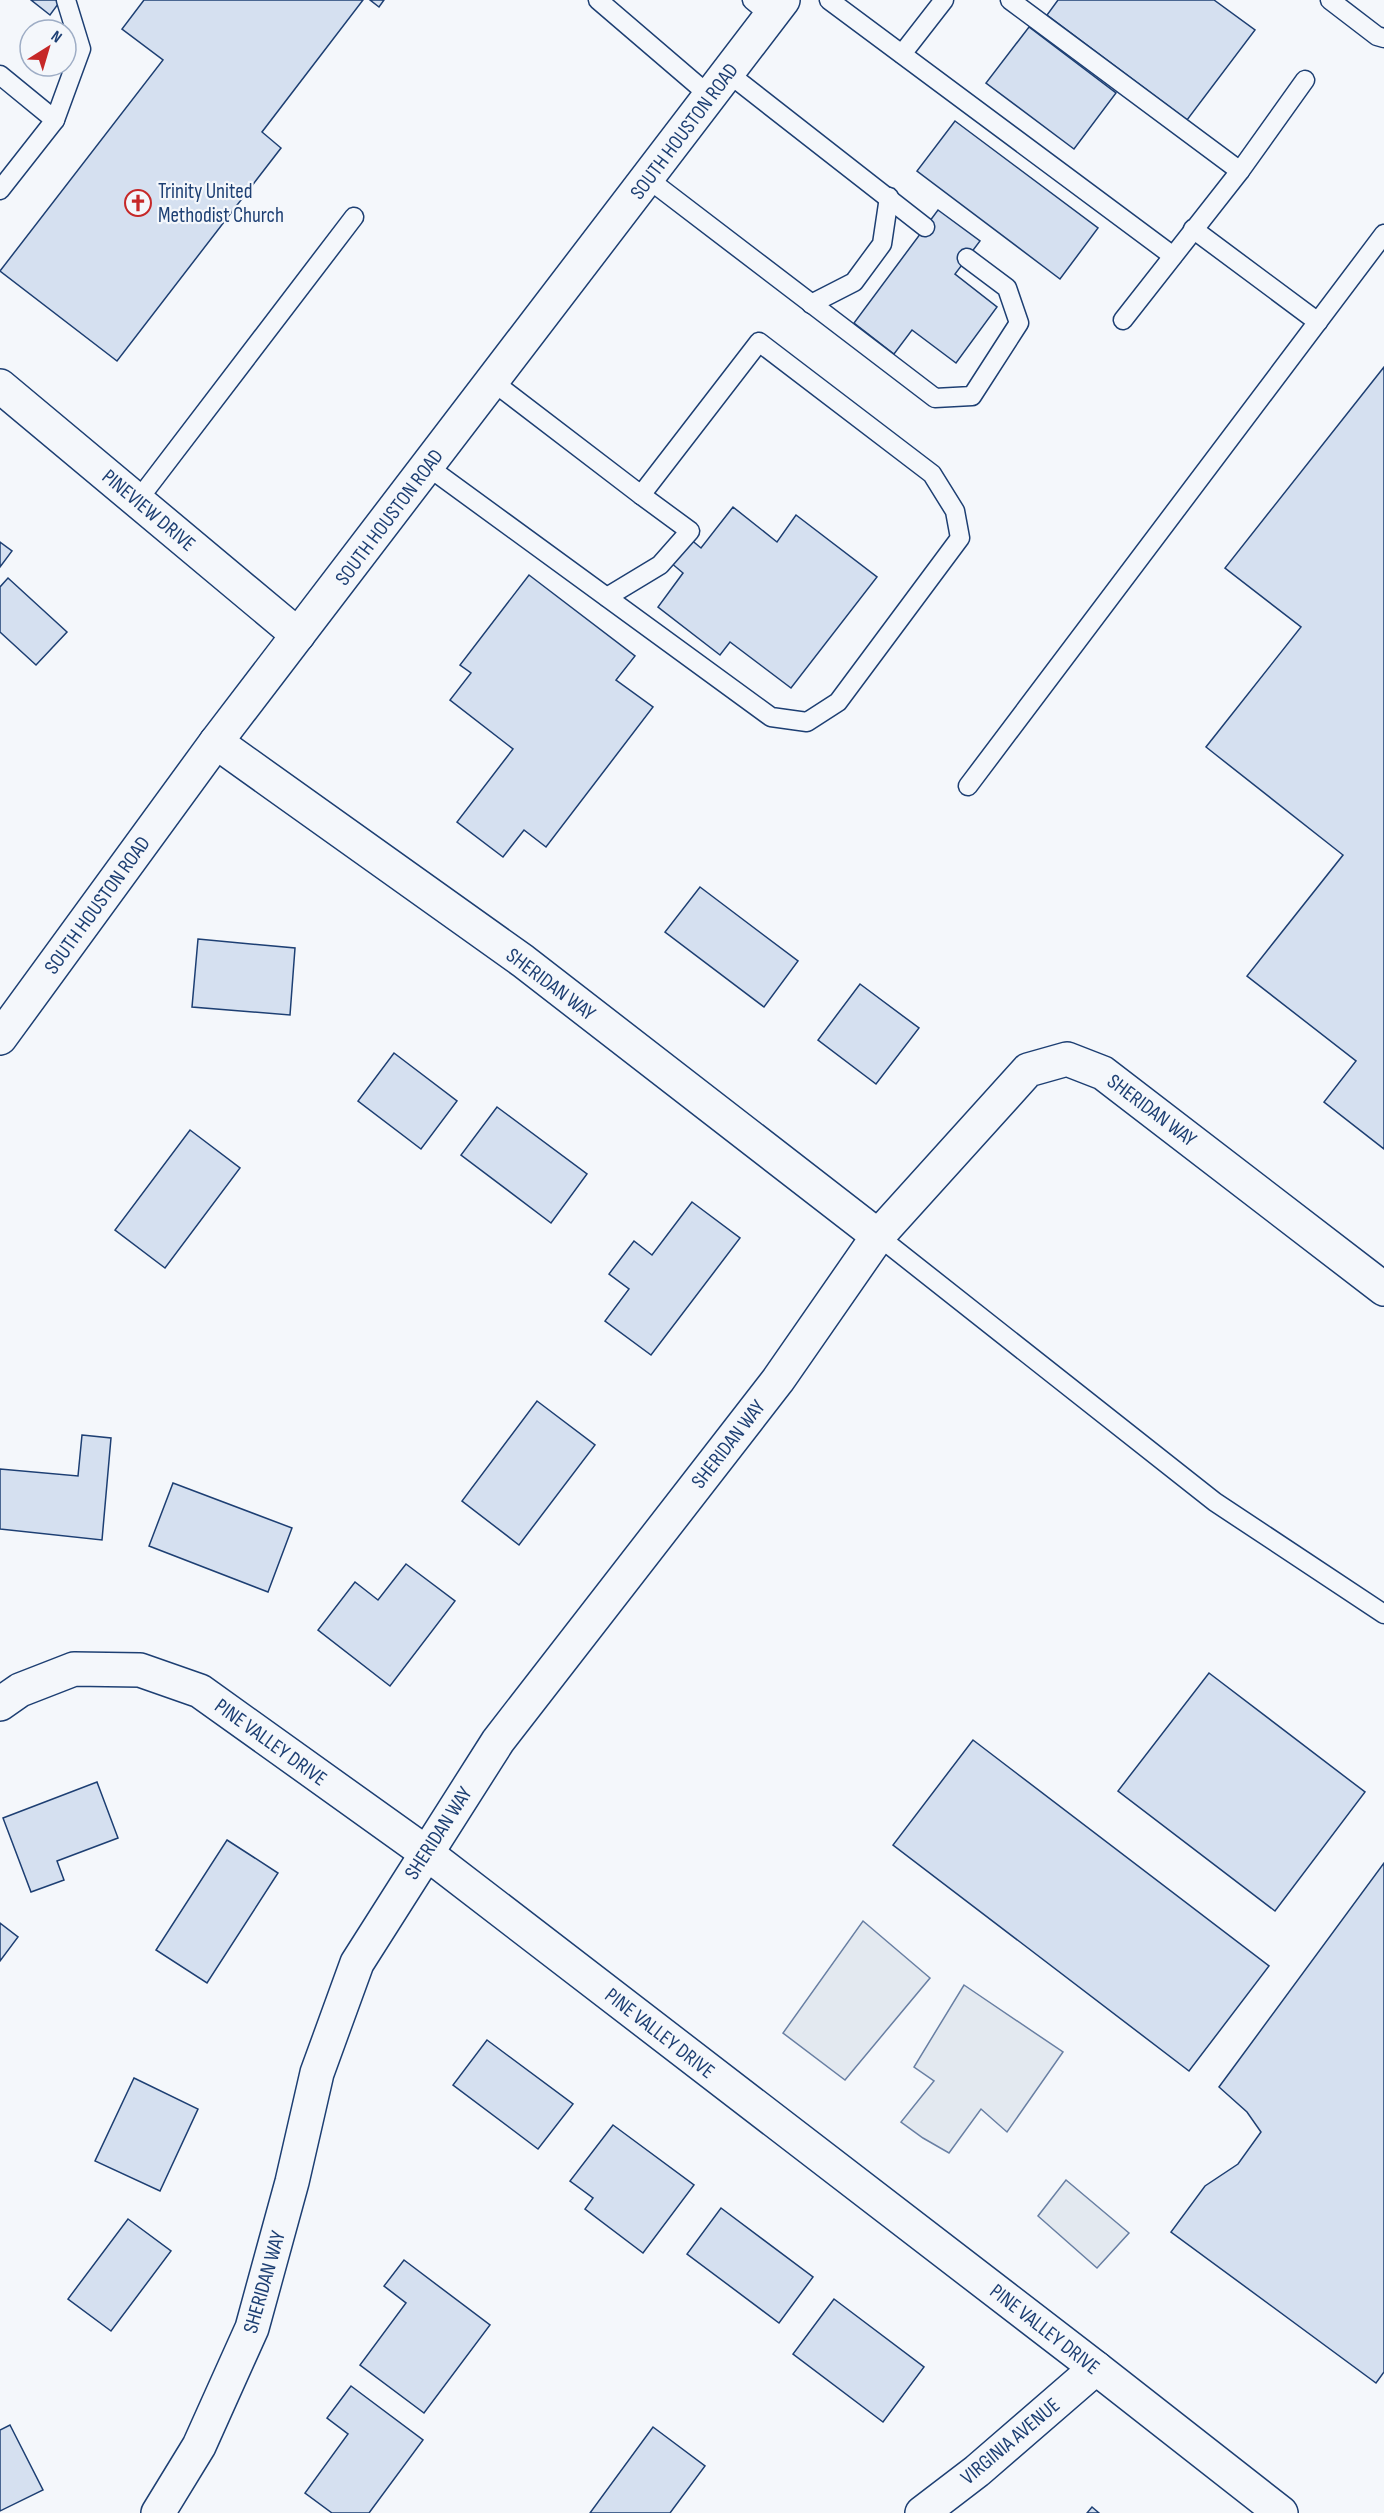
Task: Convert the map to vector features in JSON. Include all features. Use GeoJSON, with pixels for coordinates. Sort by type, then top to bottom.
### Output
{"type":"FeatureCollection","features":[{"type":"Feature","properties":{"kind":"street","name":"SOUTH HOUSTON ROAD"},"geometry":{"type":"LineString","coordinates":[[0,1038],[216,742],[719,84],[769,5]]}},
{"type":"Feature","properties":{"kind":"street","name":"PINEVIEW DRIVE"},"geometry":{"type":"LineString","coordinates":[[0,386],[298,635]]}},
{"type":"Feature","properties":{"kind":"street","name":"SHERIDAN WAY"},"geometry":{"type":"LineString","coordinates":[[216,742],[523,961],[878,1236]]}},
{"type":"Feature","properties":{"kind":"street","name":"SHERIDAN WAY"},"geometry":{"type":"LineString","coordinates":[[158,2513],[199,2446],[252,2328],[292,2182],[317,2073],[357,1963],[425,1852],[498,1741],[778,1380],[878,1236],[1028,1070],[1067,1059],[1103,1073],[1384,1288]]}},
{"type":"Feature","properties":{"kind":"street","name":"PINE VALLEY DRIVE"},"geometry":{"type":"LineString","coordinates":[[0,1704],[20,1690],[74,1669],[140,1670],[200,1691],[425,1852],[1281,2513]]}},
{"type":"Feature","properties":{"kind":"street","name":"VIRGINIA AVENUE"},"geometry":{"type":"LineString","coordinates":[[922,2513],[977,2470],[1096,2368]]}},
{"type":"Feature","properties":{"kind":"lane"},"geometry":{"type":"LineString","coordinates":[[0,190],[55,120],[81,49],[66,0]]}},
{"type":"Feature","properties":{"kind":"lane"},"geometry":{"type":"LineString","coordinates":[[598,0],[889,197],[925,227]]}},
{"type":"Feature","properties":{"kind":"lane"},"geometry":{"type":"LineString","coordinates":[[830,0],[1173,256]]}},
{"type":"Feature","properties":{"kind":"lane"},"geometry":{"type":"LineString","coordinates":[[902,54],[944,0]]}},
{"type":"Feature","properties":{"kind":"lane"},"geometry":{"type":"LineString","coordinates":[[1010,0],[1240,171]]}},
{"type":"Feature","properties":{"kind":"lane"},"geometry":{"type":"LineString","coordinates":[[1330,0],[1377,36],[1384,38]]}},
{"type":"Feature","properties":{"kind":"lane"},"geometry":{"type":"LineString","coordinates":[[0,75],[55,120]]}},
{"type":"Feature","properties":{"kind":"lane"},"geometry":{"type":"LineString","coordinates":[[1123,320],[1240,171],[1305,80]]}},
{"type":"Feature","properties":{"kind":"lane"},"geometry":{"type":"LineString","coordinates":[[647,178],[935,398],[972,396],[1019,323],[1007,288],[967,258]]}},
{"type":"Feature","properties":{"kind":"lane"},"geometry":{"type":"LineString","coordinates":[[811,304],[854,282],[882,244],[889,197]]}},
{"type":"Feature","properties":{"kind":"lane"},"geometry":{"type":"LineString","coordinates":[[138,500],[354,217]]}},
{"type":"Feature","properties":{"kind":"lane"},"geometry":{"type":"LineString","coordinates":[[1193,229],[1318,322]]}},
{"type":"Feature","properties":{"kind":"lane"},"geometry":{"type":"LineString","coordinates":[[968,786],[1384,234]]}},
{"type":"Feature","properties":{"kind":"lane"},"geometry":{"type":"LineString","coordinates":[[427,466],[771,717],[807,722],[838,702],[960,538],[955,511],[932,474],[759,342],[641,495]]}},
{"type":"Feature","properties":{"kind":"lane"},"geometry":{"type":"LineString","coordinates":[[492,381],[690,531],[660,565],[607,597]]}},
{"type":"Feature","properties":{"kind":"lane"},"geometry":{"type":"LineString","coordinates":[[878,1236],[1215,1502],[1384,1614]]}},
{"type":"Feature","properties":{"kind":"shaded area"},"geometry":{"type":"Polygon","coordinates":[[[863,1921],[930,1978],[845,2080],[783,2033],[863,1921]]]}},
{"type":"Feature","properties":{"kind":"shaded area"},"geometry":{"type":"Polygon","coordinates":[[[964,1985],[1063,2052],[1007,2132],[981,2109],[949,2153],[901,2122],[934,2081],[914,2067],[964,1985]]]}},
{"type":"Feature","properties":{"kind":"shaded area"},"geometry":{"type":"Polygon","coordinates":[[[1066,2180],[1129,2233],[1097,2268],[1038,2216],[1066,2180]]]}},
{"type":"Feature","properties":{"kind":"building"},"geometry":{"type":"Polygon","coordinates":[[[31,0],[61,0],[50,15],[31,0]]]}},
{"type":"Feature","properties":{"kind":"building"},"geometry":{"type":"Polygon","coordinates":[[[144,0],[363,0],[262,132],[281,148],[117,361],[0,271],[163,60],[122,29],[144,0]]]}},
{"type":"Feature","properties":{"kind":"building"},"geometry":{"type":"Polygon","coordinates":[[[370,0],[384,0],[379,7],[370,0]]]}},
{"type":"Feature","properties":{"kind":"building"},"geometry":{"type":"Polygon","coordinates":[[[1058,0],[1214,0],[1255,30],[1187,120],[1047,15],[1058,0]]]}},
{"type":"Feature","properties":{"kind":"building"},"geometry":{"type":"Polygon","coordinates":[[[1029,27],[1116,93],[1074,149],[986,83],[1029,27]]]}},
{"type":"Feature","properties":{"kind":"building"},"geometry":{"type":"Polygon","coordinates":[[[955,121],[1098,228],[1060,279],[917,171],[955,121]]]}},
{"type":"Feature","properties":{"kind":"building"},"geometry":{"type":"Polygon","coordinates":[[[938,210],[980,241],[955,274],[997,307],[956,363],[912,330],[894,354],[854,323],[938,210]]]}},
{"type":"Feature","properties":{"kind":"building"},"geometry":{"type":"Polygon","coordinates":[[[1384,367],[1384,1149],[1324,1102],[1356,1061],[1247,976],[1343,855],[1206,747],[1301,627],[1225,568],[1384,367]]]}},
{"type":"Feature","properties":{"kind":"building"},"geometry":{"type":"Polygon","coordinates":[[[733,507],[777,542],[796,515],[877,577],[791,688],[730,642],[720,655],[658,607],[683,573],[670,562],[689,538],[701,548],[733,507]]]}},
{"type":"Feature","properties":{"kind":"building"},"geometry":{"type":"Polygon","coordinates":[[[0,542],[12,551],[0,567],[0,542]]]}},
{"type":"Feature","properties":{"kind":"building"},"geometry":{"type":"Polygon","coordinates":[[[529,575],[635,656],[616,680],[653,707],[546,847],[524,830],[503,857],[457,822],[513,749],[450,700],[471,673],[460,665],[529,575]]]}},
{"type":"Feature","properties":{"kind":"building"},"geometry":{"type":"Polygon","coordinates":[[[8,578],[67,632],[36,665],[0,632],[0,587],[8,578]]]}},
{"type":"Feature","properties":{"kind":"building"},"geometry":{"type":"Polygon","coordinates":[[[700,887],[798,961],[764,1007],[665,932],[700,887]]]}},
{"type":"Feature","properties":{"kind":"building"},"geometry":{"type":"Polygon","coordinates":[[[198,939],[295,948],[290,1015],[192,1007],[198,939]]]}},
{"type":"Feature","properties":{"kind":"building"},"geometry":{"type":"Polygon","coordinates":[[[860,984],[919,1028],[876,1084],[818,1040],[860,984]]]}},
{"type":"Feature","properties":{"kind":"building"},"geometry":{"type":"Polygon","coordinates":[[[394,1053],[457,1101],[421,1149],[358,1101],[394,1053]]]}},
{"type":"Feature","properties":{"kind":"building"},"geometry":{"type":"Polygon","coordinates":[[[497,1107],[587,1174],[551,1223],[461,1155],[497,1107]]]}},
{"type":"Feature","properties":{"kind":"building"},"geometry":{"type":"Polygon","coordinates":[[[190,1130],[240,1168],[165,1268],[115,1230],[190,1130]]]}},
{"type":"Feature","properties":{"kind":"building"},"geometry":{"type":"Polygon","coordinates":[[[692,1202],[740,1238],[651,1355],[605,1321],[629,1289],[609,1274],[634,1241],[652,1255],[692,1202]]]}},
{"type":"Feature","properties":{"kind":"building"},"geometry":{"type":"Polygon","coordinates":[[[537,1401],[595,1445],[519,1545],[462,1501],[537,1401]]]}},
{"type":"Feature","properties":{"kind":"building"},"geometry":{"type":"Polygon","coordinates":[[[82,1435],[111,1438],[102,1540],[0,1529],[0,1469],[78,1476],[82,1435]]]}},
{"type":"Feature","properties":{"kind":"building"},"geometry":{"type":"Polygon","coordinates":[[[173,1483],[292,1528],[268,1592],[149,1546],[173,1483]]]}},
{"type":"Feature","properties":{"kind":"building"},"geometry":{"type":"Polygon","coordinates":[[[406,1564],[455,1601],[390,1686],[318,1630],[355,1582],[378,1600],[406,1564]]]}},
{"type":"Feature","properties":{"kind":"building"},"geometry":{"type":"Polygon","coordinates":[[[1209,1673],[1365,1792],[1275,1911],[1118,1791],[1209,1673]]]}},
{"type":"Feature","properties":{"kind":"building"},"geometry":{"type":"Polygon","coordinates":[[[973,1740],[1269,1966],[1189,2071],[893,1845],[973,1740]]]}},
{"type":"Feature","properties":{"kind":"building"},"geometry":{"type":"Polygon","coordinates":[[[97,1782],[118,1838],[57,1861],[64,1880],[31,1892],[3,1818],[97,1782]]]}},
{"type":"Feature","properties":{"kind":"building"},"geometry":{"type":"Polygon","coordinates":[[[227,1840],[278,1873],[207,1983],[156,1950],[227,1840]]]}},
{"type":"Feature","properties":{"kind":"building"},"geometry":{"type":"Polygon","coordinates":[[[1384,1863],[1384,2372],[1376,2383],[1171,2232],[1205,2186],[1238,2164],[1261,2132],[1247,2112],[1219,2087],[1384,1863]]]}},
{"type":"Feature","properties":{"kind":"building"},"geometry":{"type":"Polygon","coordinates":[[[0,1923],[18,1937],[0,1961],[0,1923]]]}},
{"type":"Feature","properties":{"kind":"building"},"geometry":{"type":"Polygon","coordinates":[[[487,2040],[573,2104],[538,2149],[453,2085],[487,2040]]]}},
{"type":"Feature","properties":{"kind":"building"},"geometry":{"type":"Polygon","coordinates":[[[134,2078],[198,2109],[160,2191],[95,2161],[134,2078]]]}},
{"type":"Feature","properties":{"kind":"building"},"geometry":{"type":"Polygon","coordinates":[[[613,2125],[694,2185],[643,2253],[585,2209],[593,2198],[570,2181],[613,2125]]]}},
{"type":"Feature","properties":{"kind":"building"},"geometry":{"type":"Polygon","coordinates":[[[721,2208],[813,2277],[779,2323],[687,2254],[721,2208]]]}},
{"type":"Feature","properties":{"kind":"building"},"geometry":{"type":"Polygon","coordinates":[[[128,2219],[171,2251],[111,2331],[68,2299],[128,2219]]]}},
{"type":"Feature","properties":{"kind":"building"},"geometry":{"type":"Polygon","coordinates":[[[404,2260],[490,2325],[424,2413],[360,2365],[406,2303],[384,2286],[404,2260]]]}},
{"type":"Feature","properties":{"kind":"building"},"geometry":{"type":"Polygon","coordinates":[[[834,2299],[924,2367],[883,2422],[793,2354],[834,2299]]]}},
{"type":"Feature","properties":{"kind":"building"},"geometry":{"type":"Polygon","coordinates":[[[351,2386],[423,2440],[369,2513],[332,2513],[305,2493],[348,2434],[327,2418],[351,2386]]]}},
{"type":"Feature","properties":{"kind":"building"},"geometry":{"type":"Polygon","coordinates":[[[10,2425],[43,2490],[0,2511],[0,2430],[10,2425]]]}},
{"type":"Feature","properties":{"kind":"building"},"geometry":{"type":"Polygon","coordinates":[[[653,2427],[705,2466],[670,2513],[590,2513],[653,2427]]]}},
{"type":"Feature","properties":{"kind":"building"},"geometry":{"type":"Polygon","coordinates":[[[1092,2507],[1099,2513],[1087,2513],[1092,2507]]]}},
{"type":"Feature","properties":{"kind":"place","name":"Trinity United Methodist Church"},"geometry":{"type":"Point","coordinates":[138,203]}}]}
